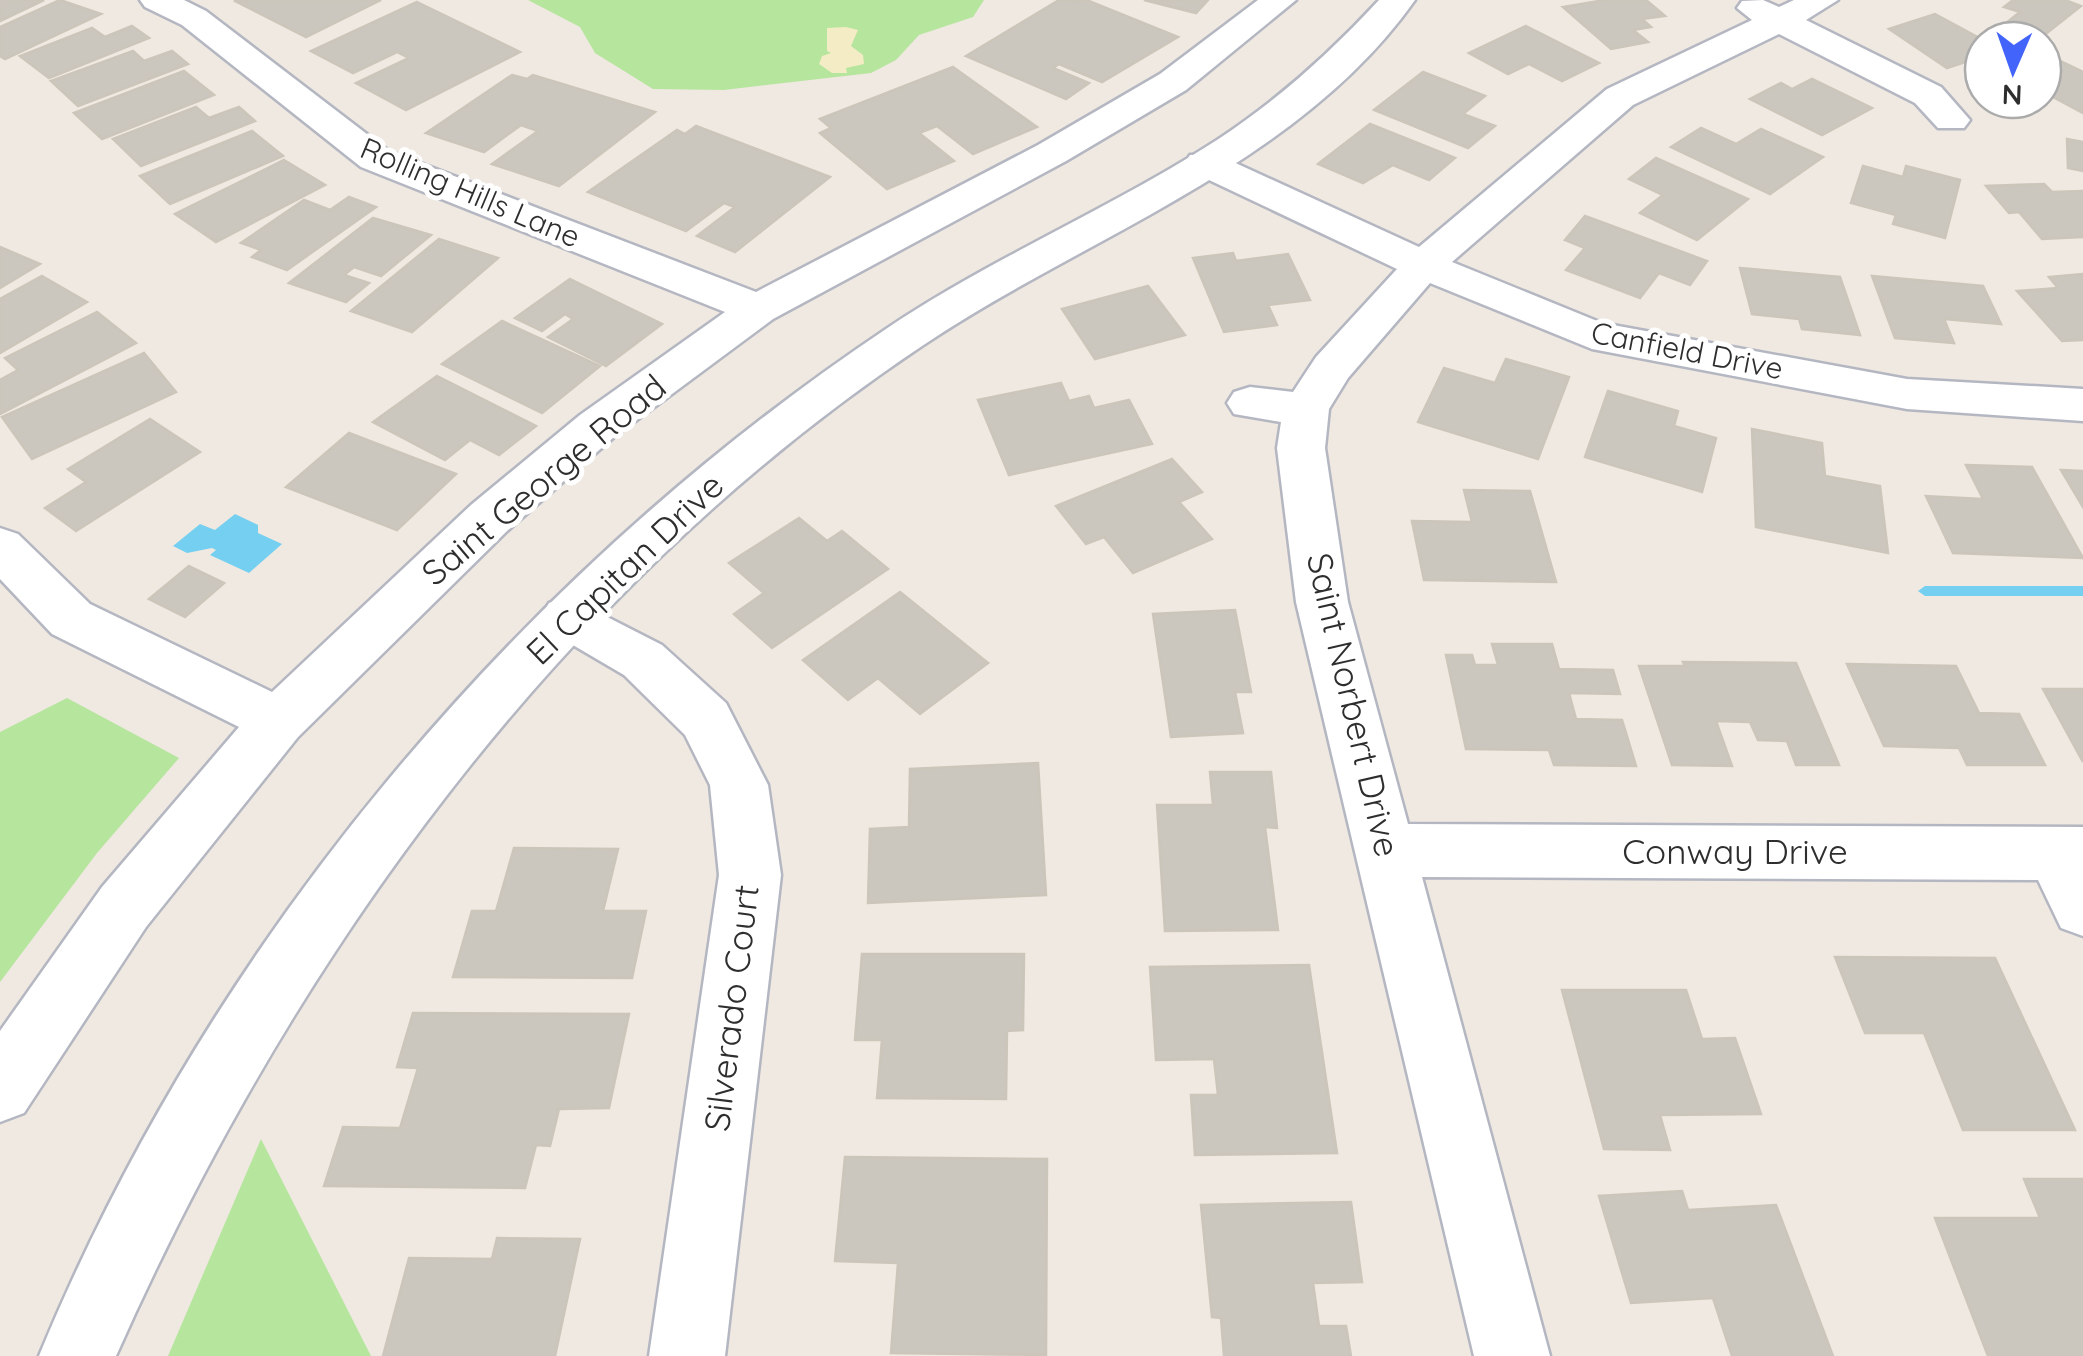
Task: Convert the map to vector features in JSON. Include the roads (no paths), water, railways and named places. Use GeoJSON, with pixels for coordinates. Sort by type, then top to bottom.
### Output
{"type":"FeatureCollection","features":[{"type":"Feature","properties":{"kind":"street","name":"Rolling Hills Lane"},"geometry":{"type":"LineString","coordinates":[[157,0],[194,18],[375,159],[758,309]]}},
{"type":"Feature","properties":{"kind":"street","name":"Saint George Road"},"geometry":{"type":"LineString","coordinates":[[0,1089],[124,907],[278,722],[488,518],[597,426],[758,309],[1174,82],[1279,0]]}},
{"type":"Feature","properties":{"kind":"street","name":"El Capitan Drive"},"geometry":{"type":"LineString","coordinates":[[77,1356],[124,1252],[224,1067],[276,986],[358,864],[439,762],[568,616],[716,479],[827,391],[975,293],[1204,163],[1308,93],[1368,37],[1398,0]]}},
{"type":"Feature","properties":{"kind":"street"},"geometry":{"type":"LineString","coordinates":[[1779,7],[1928,96],[1952,120]]}},
{"type":"Feature","properties":{"kind":"street","name":"Saint Norbert Drive"},"geometry":{"type":"LineString","coordinates":[[1512,1356],[1388,850],[1322,602],[1302,448],[1306,409],[1332,368],[1423,265],[1620,97],[1779,7]]}},
{"type":"Feature","properties":{"kind":"street","name":"Canfield Drive"},"geometry":{"type":"LineString","coordinates":[[1204,163],[1423,265],[1592,335],[1907,394],[2083,405]]}},
{"type":"Feature","properties":{"kind":"street"},"geometry":{"type":"LineString","coordinates":[[1250,403],[1306,409]]}},
{"type":"Feature","properties":{"kind":"street"},"geometry":{"type":"LineString","coordinates":[[0,548],[71,619],[278,722]]}},
{"type":"Feature","properties":{"kind":"street","name":"Silverado Court"},"geometry":{"type":"LineString","coordinates":[[568,616],[643,660],[706,719],[739,785],[750,876],[686,1356]]}},
{"type":"Feature","properties":{"kind":"street","name":"Conway Drive"},"geometry":{"type":"LineString","coordinates":[[1388,850],[2070,854]]}},
{"type":"Feature","properties":{"kind":"street"},"geometry":{"type":"LineString","coordinates":[[2070,854],[2083,908]]}},
{"type":"Feature","properties":{"kind":"water"},"geometry":{"type":"Polygon","coordinates":[[[235,514],[258,525],[258,533],[282,544],[249,573],[210,555],[216,550],[212,548],[187,553],[173,546],[200,524],[215,530],[235,514]]]}},
{"type":"Feature","properties":{"kind":"waterway"},"geometry":{"type":"LineString","coordinates":[[1925,591],[2083,591]]}}]}
